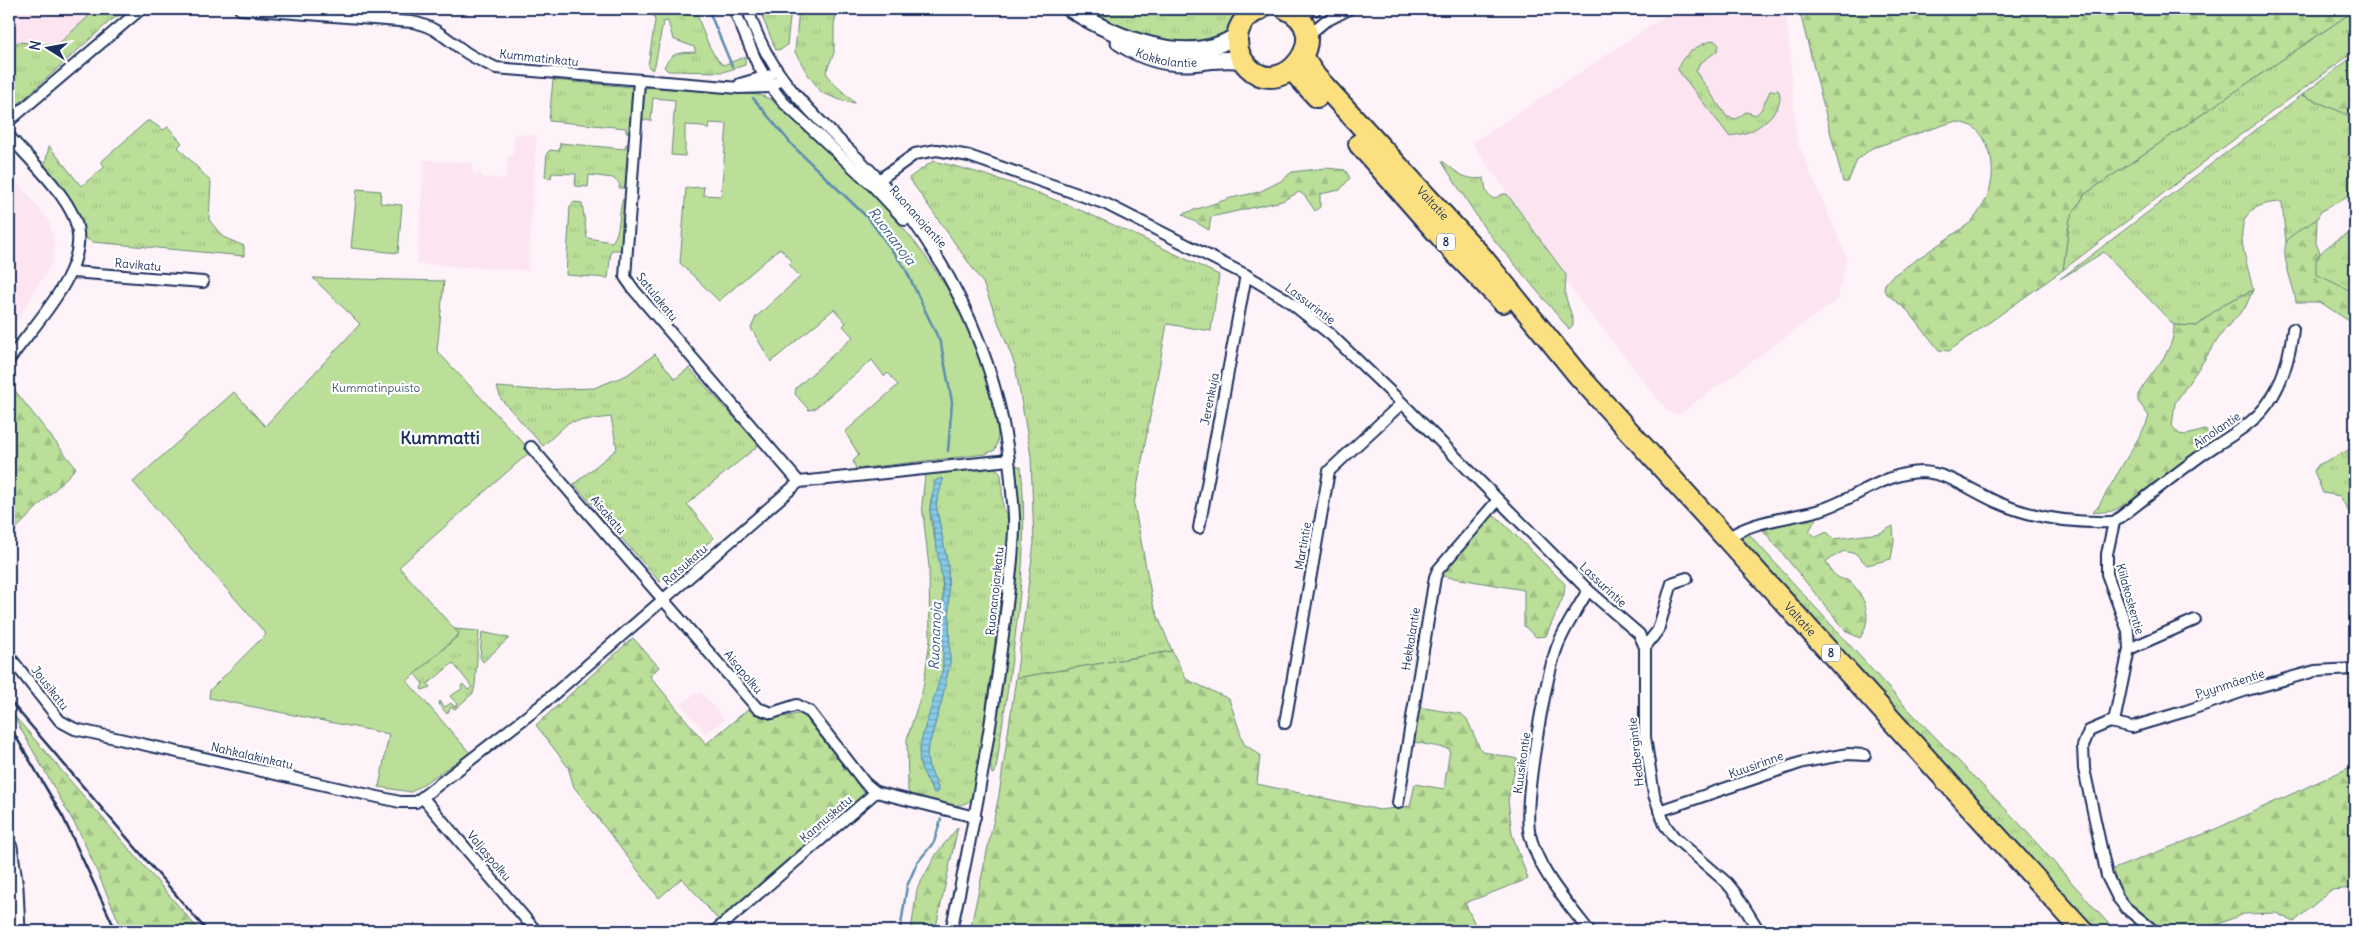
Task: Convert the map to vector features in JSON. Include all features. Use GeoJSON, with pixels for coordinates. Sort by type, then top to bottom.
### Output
{"type":"FeatureCollection","features":[{"type":"Feature","properties":{"kind":"highway"},"geometry":{"type":"LineString","coordinates":[[1246,18],[1237,50],[1242,61],[1251,70],[1262,75],[1274,77],[1298,64],[1307,36],[1304,25],[1290,12]]}},
{"type":"Feature","properties":{"kind":"highway","name":"Valtatie"},"geometry":{"type":"LineString","coordinates":[[1298,64],[1455,252],[1578,375],[2083,931]]}},
{"type":"Feature","properties":{"kind":"main road","name":"Kokkolantie"},"geometry":{"type":"LineString","coordinates":[[1063,9],[1155,47],[1178,50],[1221,44],[1246,18]]}},
{"type":"Feature","properties":{"kind":"main road","name":"Kokkolantie"},"geometry":{"type":"LineString","coordinates":[[1070,9],[1122,44],[1143,55],[1163,61],[1190,63],[1223,59],[1242,61]]}},
{"type":"Feature","properties":{"kind":"main road"},"geometry":{"type":"LineString","coordinates":[[10,856],[17,931]]}},
{"type":"Feature","properties":{"kind":"street"},"geometry":{"type":"LineString","coordinates":[[9,121],[141,9]]}},
{"type":"Feature","properties":{"kind":"street","name":"Kummatinkatu"},"geometry":{"type":"LineString","coordinates":[[240,9],[412,22],[428,25],[446,36],[467,53],[496,68],[739,88],[772,86]]}},
{"type":"Feature","properties":{"kind":"street","name":"Ruonanojantie"},"geometry":{"type":"LineString","coordinates":[[734,9],[749,45],[772,86],[802,121],[876,182]]}},
{"type":"Feature","properties":{"kind":"street","name":"Ruonanojantie"},"geometry":{"type":"LineString","coordinates":[[748,9],[763,46],[780,76],[808,111],[911,218],[941,262]]}},
{"type":"Feature","properties":{"kind":"street"},"geometry":{"type":"LineString","coordinates":[[1290,12],[1316,9]]}},
{"type":"Feature","properties":{"kind":"street"},"geometry":{"type":"LineString","coordinates":[[1307,36],[1324,22],[1348,9]]}},
{"type":"Feature","properties":{"kind":"street"},"geometry":{"type":"LineString","coordinates":[[772,86],[780,76]]}},
{"type":"Feature","properties":{"kind":"street","name":"Kummatinkatu"},"geometry":{"type":"LineString","coordinates":[[726,86],[766,77],[780,76]]}},
{"type":"Feature","properties":{"kind":"street","name":"Satulakatu"},"geometry":{"type":"LineString","coordinates":[[639,81],[625,277],[634,290],[799,482]]}},
{"type":"Feature","properties":{"kind":"street"},"geometry":{"type":"LineString","coordinates":[[9,136],[62,197],[75,221],[80,246],[72,272],[9,360]]}},
{"type":"Feature","properties":{"kind":"street","name":"Lassurintie"},"geometry":{"type":"LineString","coordinates":[[876,182],[915,154],[937,150],[969,156],[1106,204],[1246,275],[1286,299],[1316,322],[1402,403],[1588,590],[1638,634],[1645,647]]}},
{"type":"Feature","properties":{"kind":"street","name":"Ruonanojankatu"},"geometry":{"type":"LineString","coordinates":[[941,262],[972,318],[987,357],[1001,407],[1009,460],[1014,528],[993,708],[975,817],[951,931]]}},
{"type":"Feature","properties":{"kind":"street","name":"Ravikatu"},"geometry":{"type":"LineString","coordinates":[[72,272],[203,282]]}},
{"type":"Feature","properties":{"kind":"street","name":"Jerenkuja"},"geometry":{"type":"LineString","coordinates":[[1199,528],[1246,275]]}},
{"type":"Feature","properties":{"kind":"street","name":"Ainolantie"},"geometry":{"type":"LineString","coordinates":[[2114,522],[2198,457],[2250,423],[2258,415],[2272,396],[2283,374],[2293,329]]}},
{"type":"Feature","properties":{"kind":"street","name":"Martintie"},"geometry":{"type":"LineString","coordinates":[[1284,723],[1328,471],[1402,403]]}},
{"type":"Feature","properties":{"kind":"street","name":"Aisakatu"},"geometry":{"type":"LineString","coordinates":[[531,447],[665,599]]}},
{"type":"Feature","properties":{"kind":"street"},"geometry":{"type":"LineString","coordinates":[[799,482],[1009,460]]}},
{"type":"Feature","properties":{"kind":"street"},"geometry":{"type":"LineString","coordinates":[[1726,538],[1747,527],[1823,509],[1874,486],[1921,472],[1944,477],[2000,504],[2041,516],[2114,522]]}},
{"type":"Feature","properties":{"kind":"street","name":"Ratsukatu"},"geometry":{"type":"LineString","coordinates":[[423,798],[538,708],[799,482]]}},
{"type":"Feature","properties":{"kind":"street","name":"Hekkalantie"},"geometry":{"type":"LineString","coordinates":[[1398,803],[1435,577],[1438,570],[1498,500]]}},
{"type":"Feature","properties":{"kind":"street","name":"Kiilakoskentie"},"geometry":{"type":"LineString","coordinates":[[2114,522],[2107,554],[2107,574],[2128,631],[2129,649],[2114,722]]}},
{"type":"Feature","properties":{"kind":"street"},"geometry":{"type":"LineString","coordinates":[[1645,647],[1658,630],[1672,583],[1687,578]]}},
{"type":"Feature","properties":{"kind":"street","name":"Kuusikontie"},"geometry":{"type":"LineString","coordinates":[[1588,590],[1556,649],[1544,699],[1527,813],[1530,834],[1548,878],[1589,931]]}},
{"type":"Feature","properties":{"kind":"street","name":"Aisapolku"},"geometry":{"type":"LineString","coordinates":[[665,599],[757,708],[772,713],[796,705],[810,712],[865,783],[876,792]]}},
{"type":"Feature","properties":{"kind":"street"},"geometry":{"type":"LineString","coordinates":[[2129,649],[2196,620]]}},
{"type":"Feature","properties":{"kind":"street","name":"Hedbergintie"},"geometry":{"type":"LineString","coordinates":[[1645,647],[1645,737],[1650,775],[1659,811],[1674,837],[1727,883],[1759,931]]}},
{"type":"Feature","properties":{"kind":"street","name":"Jousikatu"},"geometry":{"type":"LineString","coordinates":[[9,656],[60,721],[75,729]]}},
{"type":"Feature","properties":{"kind":"street","name":"Pyynmäentie"},"geometry":{"type":"LineString","coordinates":[[2114,722],[2132,727],[2247,690],[2315,671],[2355,669]]}},
{"type":"Feature","properties":{"kind":"street"},"geometry":{"type":"LineString","coordinates":[[2114,722],[2099,725],[2087,734],[2083,746],[2084,769],[2103,860],[2113,889],[2126,908],[2154,931]]}},
{"type":"Feature","properties":{"kind":"street","name":"Nahkalakinkatu"},"geometry":{"type":"LineString","coordinates":[[75,729],[400,802],[416,802],[423,798]]}},
{"type":"Feature","properties":{"kind":"street","name":"Kuusirinne"},"geometry":{"type":"LineString","coordinates":[[1659,811],[1781,768],[1848,754],[1865,755]]}},
{"type":"Feature","properties":{"kind":"street"},"geometry":{"type":"LineString","coordinates":[[876,792],[975,817]]}},
{"type":"Feature","properties":{"kind":"street","name":"Kannuskatu"},"geometry":{"type":"LineString","coordinates":[[715,931],[876,792]]}},
{"type":"Feature","properties":{"kind":"street","name":"Valjaspolku"},"geometry":{"type":"LineString","coordinates":[[423,798],[536,931]]}},
{"type":"Feature","properties":{"kind":"shaded area"},"geometry":{"type":"Polygon","coordinates":[[[9,9],[90,9],[86,14],[88,17],[57,45],[18,42],[9,51],[9,9]]]}},
{"type":"Feature","properties":{"kind":"shaded area"},"geometry":{"type":"Polygon","coordinates":[[[1676,9],[1786,9],[1797,141],[1847,257],[1838,299],[1678,415],[1668,412],[1567,284],[1566,275],[1472,143],[1676,9]]]}},
{"type":"Feature","properties":{"kind":"shaded area"},"geometry":{"type":"Polygon","coordinates":[[[514,134],[537,135],[528,271],[417,264],[424,160],[473,163],[473,173],[482,174],[482,177],[506,179],[508,156],[513,156],[514,134]]]}},
{"type":"Feature","properties":{"kind":"shaded area"},"geometry":{"type":"Polygon","coordinates":[[[9,172],[49,220],[55,246],[52,263],[9,334],[9,172]]]}},
{"type":"Feature","properties":{"kind":"shaded area"},"geometry":{"type":"Polygon","coordinates":[[[701,692],[724,719],[706,734],[681,705],[695,693],[697,696],[701,692]]]}},
{"type":"Feature","properties":{"kind":"green space"},"geometry":{"type":"Polygon","coordinates":[[[90,9],[129,9],[110,21],[17,105],[9,108],[9,51],[18,42],[57,45],[88,17],[85,14],[90,9]]]}},
{"type":"Feature","properties":{"kind":"green space"},"geometry":{"type":"Polygon","coordinates":[[[652,9],[695,9],[706,39],[718,60],[723,65],[745,57],[745,65],[723,72],[668,71],[664,67],[673,55],[696,52],[694,47],[673,39],[668,21],[663,22],[655,65],[652,70],[648,66],[655,21],[652,9]]]}},
{"type":"Feature","properties":{"kind":"green space"},"geometry":{"type":"Polygon","coordinates":[[[759,9],[791,9],[787,45],[782,49],[776,50],[759,9]]]}},
{"type":"Feature","properties":{"kind":"green space"},"geometry":{"type":"Polygon","coordinates":[[[799,9],[837,9],[834,26],[834,53],[826,72],[831,81],[855,103],[843,101],[822,93],[807,73],[795,52],[799,9]]]}},
{"type":"Feature","properties":{"kind":"green space"},"geometry":{"type":"Polygon","coordinates":[[[1086,9],[1236,9],[1231,25],[1221,35],[1207,41],[1191,43],[1156,40],[1140,36],[1121,29],[1086,9]]]}},
{"type":"Feature","properties":{"kind":"green space"},"geometry":{"type":"Polygon","coordinates":[[[1799,9],[2355,10],[2085,194],[2070,218],[2063,270],[1949,351],[1939,350],[1908,311],[1886,293],[1884,290],[1885,284],[1891,277],[1970,223],[1977,214],[1988,195],[1991,185],[1992,165],[1986,143],[1980,133],[1973,127],[1964,123],[1953,122],[1872,148],[1857,160],[1848,182],[1843,182],[1799,9]]]}},
{"type":"Feature","properties":{"kind":"green space"},"geometry":{"type":"Polygon","coordinates":[[[2355,10],[2355,51],[2217,152],[2063,270],[2070,218],[2085,194],[2355,10]]]}},
{"type":"Feature","properties":{"kind":"green space"},"geometry":{"type":"Polygon","coordinates":[[[1714,40],[1719,45],[1717,51],[1699,64],[1696,72],[1727,117],[1736,119],[1746,112],[1756,115],[1761,110],[1770,91],[1778,90],[1780,96],[1776,110],[1764,122],[1743,134],[1730,137],[1678,70],[1682,60],[1687,55],[1697,47],[1714,40]]]}},
{"type":"Feature","properties":{"kind":"green space"},"geometry":{"type":"Polygon","coordinates":[[[2355,55],[2355,118],[2302,95],[2355,55]]]}},
{"type":"Feature","properties":{"kind":"green space"},"geometry":{"type":"Polygon","coordinates":[[[553,80],[631,87],[635,92],[632,132],[626,132],[626,128],[549,121],[553,80]]]}},
{"type":"Feature","properties":{"kind":"green space"},"geometry":{"type":"Polygon","coordinates":[[[645,87],[760,95],[770,99],[840,162],[873,195],[905,230],[933,267],[957,307],[977,349],[990,394],[998,430],[995,450],[985,454],[856,469],[853,461],[859,455],[845,432],[898,385],[888,373],[884,376],[872,360],[814,409],[809,410],[795,394],[796,388],[853,337],[843,326],[846,323],[834,309],[771,362],[751,328],[756,317],[800,277],[789,264],[792,261],[780,248],[719,301],[680,263],[686,188],[704,187],[703,195],[721,196],[727,124],[710,123],[709,130],[702,126],[685,125],[685,156],[671,155],[675,100],[653,98],[651,121],[641,119],[645,87]]]}},
{"type":"Feature","properties":{"kind":"green space"},"geometry":{"type":"Polygon","coordinates":[[[2302,95],[2355,118],[2355,192],[2321,211],[2317,219],[2291,236],[2286,243],[2282,202],[2263,205],[2251,211],[2244,220],[2242,232],[2243,246],[2253,290],[2224,304],[2196,326],[2174,325],[2104,252],[2060,279],[2302,95]]]}},
{"type":"Feature","properties":{"kind":"green space"},"geometry":{"type":"Polygon","coordinates":[[[147,121],[163,130],[168,127],[182,143],[178,147],[211,182],[209,220],[223,237],[244,246],[244,256],[93,242],[85,238],[74,207],[44,169],[49,146],[81,186],[105,167],[101,162],[147,121]]]}},
{"type":"Feature","properties":{"kind":"green space"},"geometry":{"type":"Polygon","coordinates":[[[560,143],[625,149],[626,144],[631,145],[627,188],[619,188],[620,184],[613,178],[589,175],[588,187],[575,186],[576,174],[552,173],[551,178],[545,177],[547,153],[550,150],[559,151],[560,143]]]}},
{"type":"Feature","properties":{"kind":"green space"},"geometry":{"type":"Polygon","coordinates":[[[933,161],[970,170],[1043,195],[1114,225],[1219,275],[1211,331],[1167,324],[1134,504],[1153,604],[1172,651],[1016,678],[1034,543],[1031,456],[1015,365],[983,283],[909,178],[933,161]]]}},
{"type":"Feature","properties":{"kind":"green space"},"geometry":{"type":"Polygon","coordinates":[[[1442,162],[1467,177],[1484,178],[1486,191],[1493,199],[1507,194],[1566,275],[1565,295],[1573,320],[1573,325],[1569,329],[1485,229],[1442,162]]]}},
{"type":"Feature","properties":{"kind":"green space"},"geometry":{"type":"Polygon","coordinates":[[[1326,168],[1345,170],[1350,178],[1340,190],[1320,194],[1320,207],[1315,211],[1305,196],[1299,192],[1282,201],[1211,217],[1209,230],[1182,214],[1231,198],[1259,192],[1281,181],[1292,172],[1326,168]]]}},
{"type":"Feature","properties":{"kind":"green space"},"geometry":{"type":"Polygon","coordinates":[[[357,189],[381,191],[380,203],[402,205],[398,253],[351,248],[357,189]]]}},
{"type":"Feature","properties":{"kind":"green space"},"geometry":{"type":"Polygon","coordinates":[[[623,199],[627,206],[623,250],[611,250],[608,278],[566,275],[570,207],[574,202],[582,203],[587,238],[612,242],[617,233],[623,199]]]}},
{"type":"Feature","properties":{"kind":"green space"},"geometry":{"type":"Polygon","coordinates":[[[2317,219],[2316,243],[2320,253],[2316,260],[2316,274],[2355,293],[2355,325],[2320,302],[2296,302],[2285,259],[2286,243],[2293,234],[2317,219]]]}},
{"type":"Feature","properties":{"kind":"green space"},"geometry":{"type":"Polygon","coordinates":[[[2355,230],[2355,293],[2318,277],[2315,269],[2316,261],[2326,248],[2355,230]]]}},
{"type":"Feature","properties":{"kind":"green space","name":"Kummatinpuisto"},"geometry":{"type":"Polygon","coordinates":[[[313,278],[444,281],[437,351],[531,451],[399,567],[459,634],[407,681],[470,753],[411,792],[379,787],[389,734],[209,698],[210,690],[266,634],[133,482],[234,392],[265,426],[360,324],[313,278]]]}},
{"type":"Feature","properties":{"kind":"green space"},"geometry":{"type":"Polygon","coordinates":[[[2253,290],[2245,308],[2225,329],[2175,403],[2172,426],[2179,434],[2186,435],[2205,430],[2217,440],[2131,502],[2112,511],[2092,513],[2098,507],[2146,425],[2149,416],[2138,401],[2138,395],[2166,354],[2173,335],[2174,325],[2196,326],[2224,304],[2253,290]]]}},
{"type":"Feature","properties":{"kind":"green space"},"geometry":{"type":"Polygon","coordinates":[[[655,354],[675,379],[689,368],[759,445],[687,504],[714,538],[660,582],[574,484],[617,449],[611,417],[569,422],[543,446],[501,399],[497,387],[536,390],[594,388],[627,375],[655,354]]]}},
{"type":"Feature","properties":{"kind":"green space"},"geometry":{"type":"Polygon","coordinates":[[[9,383],[76,468],[9,536],[9,383]]]}},
{"type":"Feature","properties":{"kind":"green space"},"geometry":{"type":"Polygon","coordinates":[[[2355,447],[2355,524],[2340,496],[2323,493],[2314,471],[2318,465],[2355,447]]]}},
{"type":"Feature","properties":{"kind":"green space"},"geometry":{"type":"Polygon","coordinates":[[[1016,465],[1021,467],[1023,504],[1021,578],[1018,615],[997,763],[995,773],[992,774],[990,762],[1018,548],[1016,465]]]}},
{"type":"Feature","properties":{"kind":"green space"},"geometry":{"type":"Polygon","coordinates":[[[992,467],[997,469],[1001,475],[1003,506],[1008,520],[1007,553],[974,796],[969,802],[961,805],[935,803],[911,796],[908,791],[907,739],[923,689],[930,640],[929,567],[922,504],[925,476],[928,473],[992,467]],[[942,479],[931,499],[930,510],[942,576],[943,668],[922,738],[921,750],[921,763],[933,792],[938,788],[928,764],[927,752],[942,700],[950,662],[948,566],[936,505],[942,479]]]}},
{"type":"Feature","properties":{"kind":"green space"},"geometry":{"type":"Polygon","coordinates":[[[1488,516],[1497,517],[1565,584],[1564,595],[1546,636],[1536,637],[1524,626],[1524,590],[1437,575],[1488,516]]]}},
{"type":"Feature","properties":{"kind":"green space"},"geometry":{"type":"Polygon","coordinates":[[[1817,517],[1809,531],[1816,537],[1827,532],[1834,539],[1880,533],[1893,526],[1894,541],[1891,559],[1867,565],[1856,554],[1844,551],[1826,561],[1834,575],[1844,580],[1849,580],[1863,600],[1867,615],[1860,638],[1847,632],[1763,530],[1805,518],[1817,517]]]}},
{"type":"Feature","properties":{"kind":"green space"},"geometry":{"type":"Polygon","coordinates":[[[1747,532],[1904,705],[2016,820],[2115,931],[2098,931],[1996,823],[1741,541],[1740,534],[1747,532]]]}},
{"type":"Feature","properties":{"kind":"green space"},"geometry":{"type":"Polygon","coordinates":[[[454,629],[479,631],[475,686],[473,693],[455,709],[451,707],[447,714],[439,704],[440,701],[445,707],[451,703],[455,707],[457,704],[450,696],[462,689],[461,686],[463,684],[468,690],[472,687],[453,663],[428,684],[430,687],[423,690],[421,689],[423,684],[415,674],[459,635],[454,629]]]}},
{"type":"Feature","properties":{"kind":"green space"},"geometry":{"type":"Polygon","coordinates":[[[482,632],[509,638],[483,662],[480,657],[482,632]]]}},
{"type":"Feature","properties":{"kind":"green space"},"geometry":{"type":"Polygon","coordinates":[[[633,638],[659,667],[650,676],[706,744],[751,707],[762,715],[775,718],[802,713],[865,794],[720,922],[682,878],[659,898],[574,787],[568,767],[536,725],[633,638]]]}},
{"type":"Feature","properties":{"kind":"green space"},"geometry":{"type":"Polygon","coordinates":[[[1172,651],[1186,679],[1229,699],[1244,744],[1260,755],[1257,784],[1380,810],[1410,806],[1415,784],[1444,789],[1450,749],[1408,741],[1418,707],[1461,714],[1467,719],[1480,749],[1484,752],[1517,759],[1508,800],[1512,834],[1528,879],[1465,903],[1478,931],[970,931],[999,795],[1016,678],[1172,651]]]}},
{"type":"Feature","properties":{"kind":"green space"},"geometry":{"type":"Polygon","coordinates":[[[11,712],[200,931],[123,931],[81,835],[11,712]]]}},
{"type":"Feature","properties":{"kind":"green space"},"geometry":{"type":"Polygon","coordinates":[[[2355,765],[2355,888],[2331,890],[2294,922],[2276,913],[2243,914],[2219,924],[2194,929],[2168,931],[2157,929],[2135,911],[2117,890],[2111,870],[2209,832],[2355,765]]]}},
{"type":"Feature","properties":{"kind":"green space"},"geometry":{"type":"Polygon","coordinates":[[[958,827],[935,931],[911,931],[917,889],[937,853],[958,827]]]}},
{"type":"Feature","properties":{"kind":"green space"},"geometry":{"type":"Polygon","coordinates":[[[2219,924],[2222,931],[2168,931],[2219,924]]]}},
{"type":"Feature","properties":{"kind":"water"},"geometry":{"type":"Polygon","coordinates":[[[941,478],[943,480],[936,505],[948,566],[950,662],[942,700],[927,752],[928,764],[938,788],[938,792],[934,793],[921,768],[919,757],[921,741],[943,668],[943,584],[930,509],[935,481],[941,478]]]}},
{"type":"Feature","properties":{"kind":"waterway","name":"Ruonanoja"},"geometry":{"type":"LineString","coordinates":[[708,9],[732,66]]}},
{"type":"Feature","properties":{"kind":"waterway","name":"Ruonanoja"},"geometry":{"type":"LineString","coordinates":[[753,98],[793,146],[869,219],[905,268],[941,344],[952,402],[948,451]]}},
{"type":"Feature","properties":{"kind":"waterway","name":"Ruonanoja"},"geometry":{"type":"LineString","coordinates":[[900,931],[907,886],[917,863],[934,842],[941,819]]}},
{"type":"Feature","properties":{"kind":"railway"},"geometry":{"type":"LineString","coordinates":[[9,700],[207,931]]}},
{"type":"Feature","properties":{"kind":"railway"},"geometry":{"type":"LineString","coordinates":[[9,725],[63,817],[116,931]]}},
{"type":"Feature","properties":{"kind":"district","name":"Kummatti"},"geometry":{"type":"Point","coordinates":[440,438]}}]}
